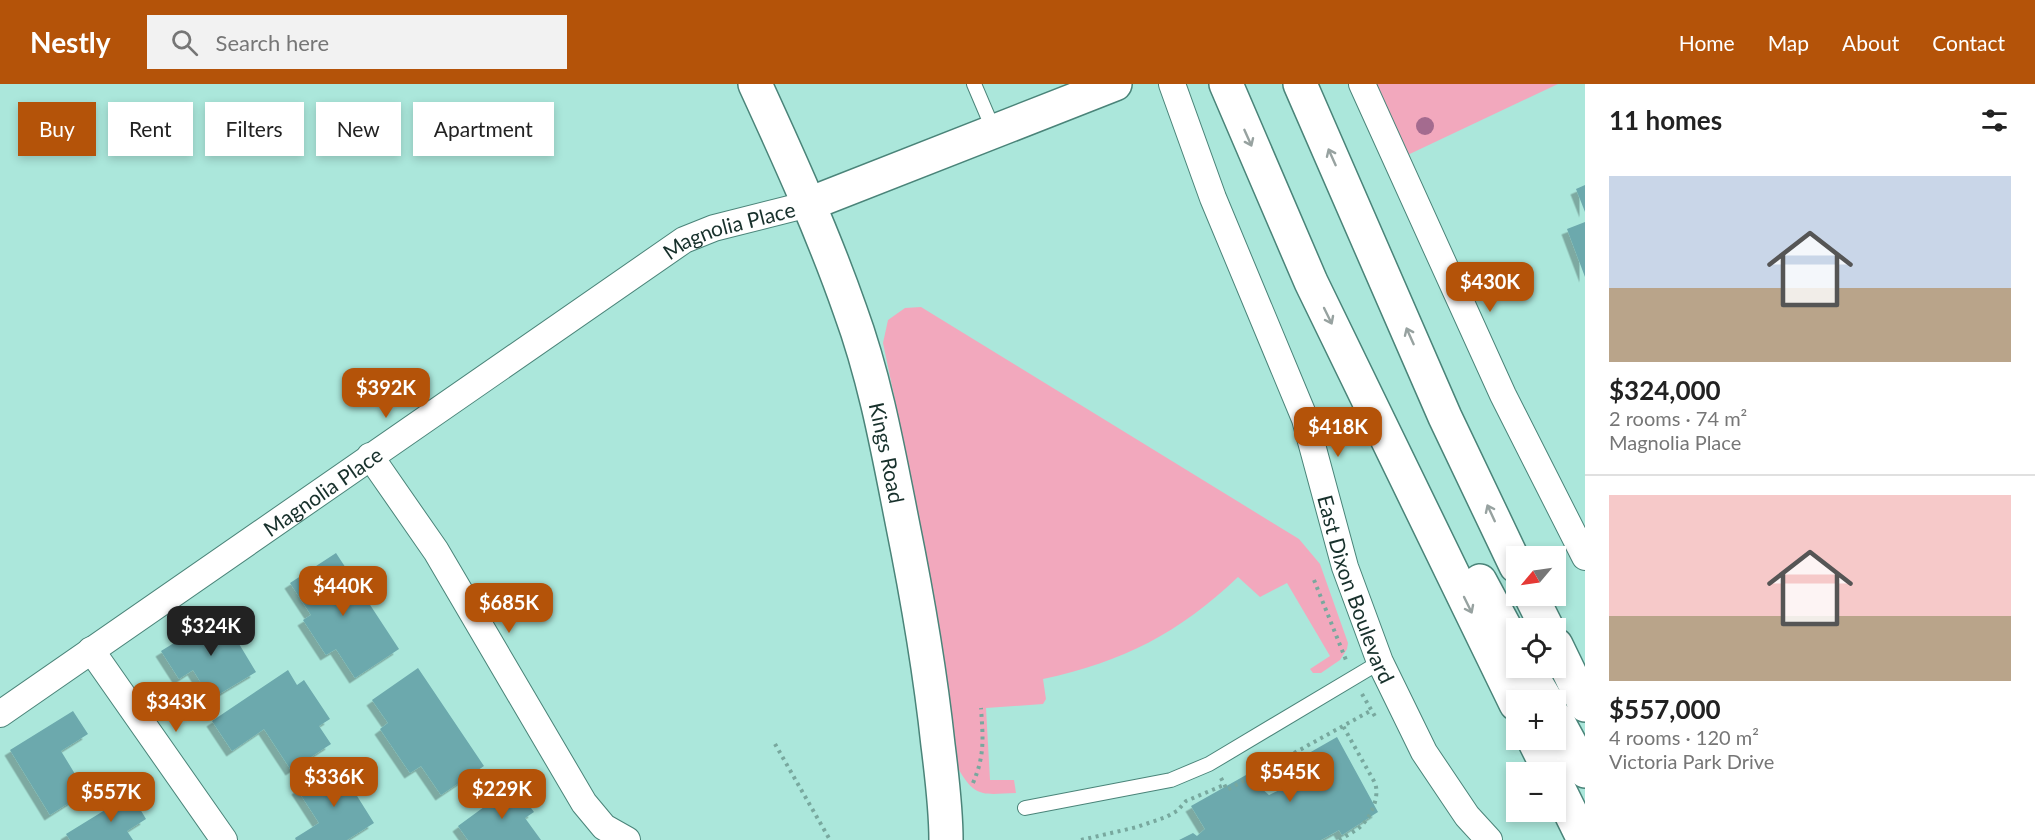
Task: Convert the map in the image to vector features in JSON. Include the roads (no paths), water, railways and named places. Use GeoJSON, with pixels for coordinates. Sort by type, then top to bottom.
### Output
{"type":"FeatureCollection","features":[{"type":"Feature","properties":{"kind":"main road","name":"Kings Road"},"geometry":{"type":"LineString","coordinates":[[755,84],[809,204],[851,311],[870,374],[920,609],[935,714],[946,812],[946,840]]}},
{"type":"Feature","properties":{"kind":"main road"},"geometry":{"type":"LineString","coordinates":[[809,204],[1115,84]]}},
{"type":"Feature","properties":{"kind":"main road"},"geometry":{"type":"LineString","coordinates":[[1226,84],[1311,282],[1509,690]]}},
{"type":"Feature","properties":{"kind":"main road"},"geometry":{"type":"LineString","coordinates":[[1300,84],[1446,417],[1507,546]]}},
{"type":"Feature","properties":{"kind":"main road"},"geometry":{"type":"LineString","coordinates":[[1425,517],[1444,532],[1464,554],[1506,630]]}},
{"type":"Feature","properties":{"kind":"main road"},"geometry":{"type":"LineString","coordinates":[[1566,666],[1585,705]]}},
{"type":"Feature","properties":{"kind":"main road"},"geometry":{"type":"LineString","coordinates":[[1566,736],[1585,771]]}},
{"type":"Feature","properties":{"kind":"main road"},"geometry":{"type":"LineString","coordinates":[[1566,803],[1584,840]]}},
{"type":"Feature","properties":{"kind":"street","name":"East Dixon Boulevard"},"geometry":{"type":"LineString","coordinates":[[1172,84],[1213,198],[1305,419],[1345,567],[1380,662],[1424,752],[1467,816],[1489,840]]}},
{"type":"Feature","properties":{"kind":"street"},"geometry":{"type":"LineString","coordinates":[[1362,84],[1503,395],[1585,557]]}},
{"type":"Feature","properties":{"kind":"street","name":"Magnolia Place"},"geometry":{"type":"LineString","coordinates":[[0,714],[684,240],[714,228],[809,204]]}},
{"type":"Feature","properties":{"kind":"street"},"geometry":{"type":"LineString","coordinates":[[370,456],[436,551],[584,803],[604,827],[627,840]]}},
{"type":"Feature","properties":{"kind":"street"},"geometry":{"type":"LineString","coordinates":[[92,650],[224,840]]}},
{"type":"Feature","properties":{"kind":"lane"},"geometry":{"type":"LineString","coordinates":[[974,84],[994,131]]}},
{"type":"Feature","properties":{"kind":"lane"},"geometry":{"type":"LineString","coordinates":[[1025,808],[1187,775],[1380,662]]}}]}
